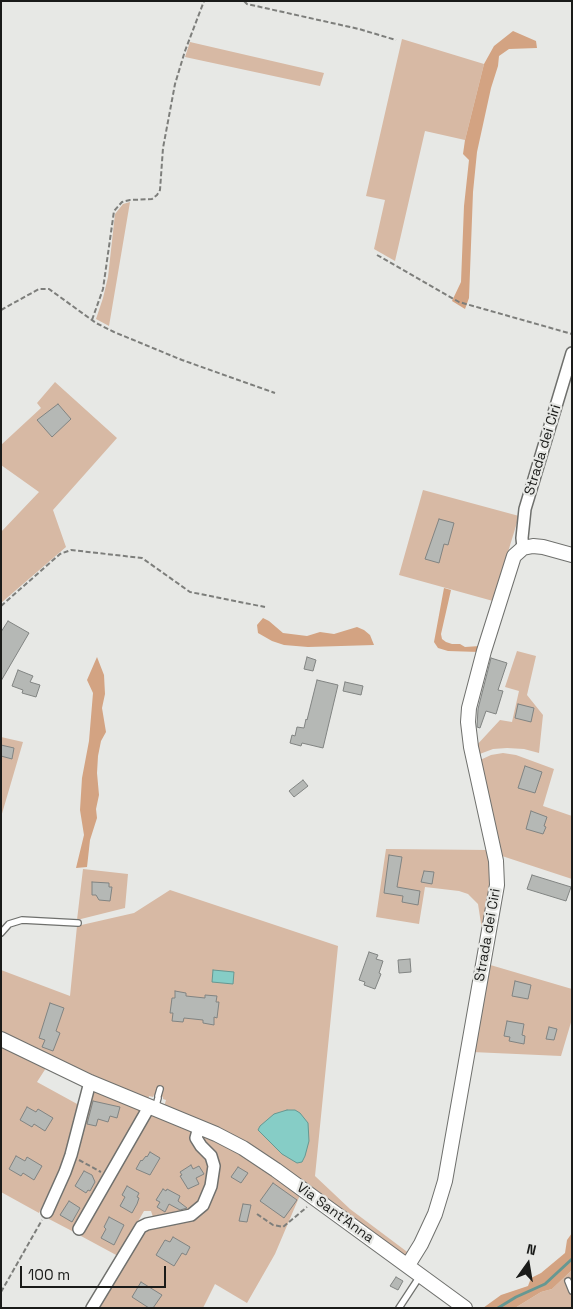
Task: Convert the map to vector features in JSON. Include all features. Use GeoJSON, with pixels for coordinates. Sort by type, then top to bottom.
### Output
{"type":"FeatureCollection","features":[{"type":"Feature","properties":{"kind":"street","name":"Strada dei Ciri"},"geometry":{"type":"LineString","coordinates":[[408,1265],[421,1244],[435,1214],[447,1170],[497,885],[496,861],[471,747],[468,722],[469,708],[511,560],[516,553],[524,548],[522,538],[525,509],[572,353]]}},
{"type":"Feature","properties":{"kind":"street"},"geometry":{"type":"LineString","coordinates":[[524,548],[544,547],[572,555]]}},
{"type":"Feature","properties":{"kind":"street","name":"Via Sant'Anna"},"geometry":{"type":"LineString","coordinates":[[1,1039],[90,1082],[155,1102],[199,1127],[243,1148],[317,1199],[465,1308]]}},
{"type":"Feature","properties":{"kind":"street"},"geometry":{"type":"LineString","coordinates":[[47,1212],[71,1155],[90,1082]]}},
{"type":"Feature","properties":{"kind":"street"},"geometry":{"type":"LineString","coordinates":[[79,1229],[155,1102]]}},
{"type":"Feature","properties":{"kind":"street"},"geometry":{"type":"LineString","coordinates":[[92,1308],[141,1228],[147,1224],[191,1216],[203,1205],[211,1186],[214,1166],[211,1156],[198,1142],[197,1134],[199,1127]]}},
{"type":"Feature","properties":{"kind":"lane"},"geometry":{"type":"LineString","coordinates":[[1,933],[9,924],[18,920],[78,923]]}},
{"type":"Feature","properties":{"kind":"lane"},"geometry":{"type":"LineString","coordinates":[[155,1102],[160,1089]]}},
{"type":"Feature","properties":{"kind":"lane"},"geometry":{"type":"LineString","coordinates":[[399,1308],[421,1274]]}},
{"type":"Feature","properties":{"kind":"lane"},"geometry":{"type":"LineString","coordinates":[[568,1281],[572,1291]]}},
{"type":"Feature","properties":{"kind":"path"},"geometry":{"type":"LineString","coordinates":[[92,320],[103,289],[114,211],[122,202],[152,199],[160,190],[163,148],[175,84],[204,1]]}},
{"type":"Feature","properties":{"kind":"path"},"geometry":{"type":"LineString","coordinates":[[244,1],[256,6],[360,29],[396,40]]}},
{"type":"Feature","properties":{"kind":"path"},"geometry":{"type":"LineString","coordinates":[[377,255],[460,302],[572,334]]}},
{"type":"Feature","properties":{"kind":"path"},"geometry":{"type":"LineString","coordinates":[[1,310],[39,289],[46,288],[55,292],[92,320],[114,332],[182,360],[275,393]]}},
{"type":"Feature","properties":{"kind":"path"},"geometry":{"type":"LineString","coordinates":[[1,606],[60,554],[71,550],[142,558],[190,592],[265,607]]}},
{"type":"Feature","properties":{"kind":"path"},"geometry":{"type":"LineString","coordinates":[[71,1155],[109,1177]]}},
{"type":"Feature","properties":{"kind":"path"},"geometry":{"type":"LineString","coordinates":[[257,1214],[273,1225],[283,1227],[317,1199]]}},
{"type":"Feature","properties":{"kind":"path"},"geometry":{"type":"LineString","coordinates":[[1,1292],[47,1212]]}},
{"type":"Feature","properties":{"kind":"shaded area"},"geometry":{"type":"Polygon","coordinates":[[[513,31],[536,41],[537,48],[509,49],[499,56],[477,152],[473,192],[469,298],[465,309],[452,301],[461,282],[464,206],[469,160],[463,154],[465,140],[484,64],[494,46],[513,31]]]}},
{"type":"Feature","properties":{"kind":"shaded area"},"geometry":{"type":"Polygon","coordinates":[[[402,39],[484,64],[465,140],[425,131],[395,261],[374,249],[385,200],[366,196],[402,39]]]}},
{"type":"Feature","properties":{"kind":"shaded area"},"geometry":{"type":"Polygon","coordinates":[[[190,42],[324,73],[320,86],[185,57],[190,42]]]}},
{"type":"Feature","properties":{"kind":"shaded area"},"geometry":{"type":"Polygon","coordinates":[[[130,202],[109,326],[96,319],[108,277],[115,214],[123,204],[130,202]]]}},
{"type":"Feature","properties":{"kind":"shaded area"},"geometry":{"type":"Polygon","coordinates":[[[55,382],[117,438],[53,510],[66,547],[1,603],[1,532],[39,492],[1,465],[1,445],[41,408],[37,403],[55,382]]]}},
{"type":"Feature","properties":{"kind":"shaded area"},"geometry":{"type":"Polygon","coordinates":[[[423,490],[519,516],[493,601],[399,575],[423,490]]]}},
{"type":"Feature","properties":{"kind":"shaded area"},"geometry":{"type":"Polygon","coordinates":[[[444,588],[451,590],[441,634],[442,639],[446,642],[460,644],[465,647],[480,646],[479,652],[448,651],[438,648],[434,642],[444,588]]]}},
{"type":"Feature","properties":{"kind":"shaded area"},"geometry":{"type":"Polygon","coordinates":[[[263,618],[283,633],[307,636],[320,632],[334,634],[357,627],[370,635],[374,645],[308,647],[284,645],[258,633],[257,625],[263,618]]]}},
{"type":"Feature","properties":{"kind":"shaded area"},"geometry":{"type":"Polygon","coordinates":[[[517,651],[536,656],[527,695],[543,715],[539,753],[524,749],[507,748],[493,749],[477,755],[475,747],[500,720],[512,722],[519,691],[505,687],[517,651]]]}},
{"type":"Feature","properties":{"kind":"shaded area"},"geometry":{"type":"Polygon","coordinates":[[[97,657],[104,675],[105,694],[102,708],[106,732],[101,741],[98,756],[99,795],[96,809],[97,818],[90,840],[87,867],[76,868],[84,835],[80,810],[82,778],[89,741],[93,693],[87,680],[97,657]]]}},
{"type":"Feature","properties":{"kind":"shaded area"},"geometry":{"type":"Polygon","coordinates":[[[1,737],[23,742],[1,817],[1,737]]]}},
{"type":"Feature","properties":{"kind":"shaded area"},"geometry":{"type":"Polygon","coordinates":[[[503,753],[516,755],[554,769],[543,806],[572,816],[572,879],[499,855],[478,761],[491,755],[503,753]]]}},
{"type":"Feature","properties":{"kind":"shaded area"},"geometry":{"type":"Polygon","coordinates":[[[386,849],[489,850],[493,868],[482,930],[478,904],[468,894],[459,891],[425,887],[419,924],[376,917],[386,849]]]}},
{"type":"Feature","properties":{"kind":"shaded area"},"geometry":{"type":"Polygon","coordinates":[[[83,869],[128,874],[125,908],[77,920],[83,869]]]}},
{"type":"Feature","properties":{"kind":"shaded area"},"geometry":{"type":"Polygon","coordinates":[[[170,890],[338,946],[315,1176],[350,1209],[410,1254],[406,1256],[271,1159],[164,1107],[166,1100],[163,1097],[149,1096],[148,1101],[1,1033],[1,970],[70,996],[77,926],[134,913],[170,890]]]}},
{"type":"Feature","properties":{"kind":"shaded area"},"geometry":{"type":"Polygon","coordinates":[[[487,964],[572,989],[572,1019],[561,1056],[472,1052],[487,964]]]}},
{"type":"Feature","properties":{"kind":"shaded area"},"geometry":{"type":"Polygon","coordinates":[[[1,1046],[46,1068],[37,1082],[79,1105],[62,1165],[39,1213],[1,1192],[1,1046]]]}},
{"type":"Feature","properties":{"kind":"shaded area"},"geometry":{"type":"Polygon","coordinates":[[[94,1090],[142,1110],[72,1231],[49,1219],[60,1200],[74,1165],[94,1090]]]}},
{"type":"Feature","properties":{"kind":"shaded area"},"geometry":{"type":"Polygon","coordinates":[[[151,1114],[193,1131],[190,1141],[206,1157],[210,1170],[202,1197],[191,1211],[153,1217],[151,1211],[144,1211],[118,1256],[81,1236],[151,1114]]]}},
{"type":"Feature","properties":{"kind":"shaded area"},"geometry":{"type":"Polygon","coordinates":[[[204,1136],[241,1154],[300,1195],[275,1254],[247,1303],[215,1284],[203,1308],[97,1308],[144,1231],[192,1220],[216,1185],[201,1138],[204,1136]]]}},
{"type":"Feature","properties":{"kind":"shaded area"},"geometry":{"type":"Polygon","coordinates":[[[572,1233],[572,1270],[552,1289],[541,1292],[515,1308],[483,1308],[501,1295],[528,1286],[531,1278],[541,1273],[565,1253],[567,1240],[572,1233]]]}},
{"type":"Feature","properties":{"kind":"shaded area"},"geometry":{"type":"Polygon","coordinates":[[[572,1270],[572,1307],[515,1308],[541,1292],[552,1289],[572,1270]]]}},
{"type":"Feature","properties":{"kind":"water"},"geometry":{"type":"Polygon","coordinates":[[[213,970],[234,972],[233,984],[212,982],[213,970]]]}},
{"type":"Feature","properties":{"kind":"water"},"geometry":{"type":"Polygon","coordinates":[[[295,1110],[300,1113],[308,1123],[309,1141],[302,1162],[297,1163],[282,1154],[258,1130],[274,1114],[295,1110]]]}},
{"type":"Feature","properties":{"kind":"building"},"geometry":{"type":"Polygon","coordinates":[[[58,404],[71,419],[52,437],[37,420],[58,404]]]}},
{"type":"Feature","properties":{"kind":"building"},"geometry":{"type":"Polygon","coordinates":[[[439,519],[454,523],[448,545],[444,544],[439,563],[425,559],[439,519]]]}},
{"type":"Feature","properties":{"kind":"building"},"geometry":{"type":"Polygon","coordinates":[[[8,621],[29,633],[1,681],[1,632],[8,621]]]}},
{"type":"Feature","properties":{"kind":"building"},"geometry":{"type":"Polygon","coordinates":[[[307,657],[316,660],[313,671],[304,669],[307,657]]]}},
{"type":"Feature","properties":{"kind":"building"},"geometry":{"type":"Polygon","coordinates":[[[491,658],[507,663],[498,690],[503,691],[496,714],[486,711],[480,728],[477,727],[478,709],[491,658]]]}},
{"type":"Feature","properties":{"kind":"building"},"geometry":{"type":"Polygon","coordinates":[[[18,670],[33,676],[30,682],[40,685],[36,697],[22,693],[23,690],[12,686],[18,670]]]}},
{"type":"Feature","properties":{"kind":"building"},"geometry":{"type":"Polygon","coordinates":[[[317,680],[338,685],[323,748],[302,743],[301,746],[290,743],[292,735],[295,736],[297,727],[304,728],[317,680]]]}},
{"type":"Feature","properties":{"kind":"building"},"geometry":{"type":"Polygon","coordinates":[[[345,682],[363,686],[361,695],[343,691],[345,682]]]}},
{"type":"Feature","properties":{"kind":"building"},"geometry":{"type":"Polygon","coordinates":[[[518,704],[534,708],[531,722],[515,718],[518,704]]]}},
{"type":"Feature","properties":{"kind":"building"},"geometry":{"type":"Polygon","coordinates":[[[1,745],[14,748],[12,759],[1,756],[1,745]]]}},
{"type":"Feature","properties":{"kind":"building"},"geometry":{"type":"Polygon","coordinates":[[[525,766],[542,772],[535,793],[518,788],[525,766]]]}},
{"type":"Feature","properties":{"kind":"building"},"geometry":{"type":"Polygon","coordinates":[[[303,780],[308,786],[294,797],[289,791],[303,780]]]}},
{"type":"Feature","properties":{"kind":"building"},"geometry":{"type":"Polygon","coordinates":[[[531,811],[547,817],[543,834],[526,829],[531,811]]]}},
{"type":"Feature","properties":{"kind":"building"},"geometry":{"type":"Polygon","coordinates":[[[389,855],[402,857],[397,887],[420,891],[418,905],[402,902],[403,896],[384,893],[389,855]]]}},
{"type":"Feature","properties":{"kind":"building"},"geometry":{"type":"Polygon","coordinates":[[[424,871],[434,872],[432,884],[421,882],[424,871]]]}},
{"type":"Feature","properties":{"kind":"building"},"geometry":{"type":"Polygon","coordinates":[[[532,875],[571,887],[566,901],[527,889],[532,875]]]}},
{"type":"Feature","properties":{"kind":"building"},"geometry":{"type":"Polygon","coordinates":[[[92,882],[109,883],[109,887],[112,887],[110,901],[99,900],[96,895],[92,895],[92,882]]]}},
{"type":"Feature","properties":{"kind":"building"},"geometry":{"type":"Polygon","coordinates":[[[369,952],[378,955],[376,959],[383,961],[379,973],[381,974],[375,989],[364,985],[365,982],[359,980],[369,952]]]}},
{"type":"Feature","properties":{"kind":"building"},"geometry":{"type":"Polygon","coordinates":[[[410,959],[411,972],[399,973],[398,960],[410,959]]]}},
{"type":"Feature","properties":{"kind":"building"},"geometry":{"type":"Polygon","coordinates":[[[515,981],[531,985],[528,999],[512,996],[515,981]]]}},
{"type":"Feature","properties":{"kind":"building"},"geometry":{"type":"Polygon","coordinates":[[[175,991],[186,993],[186,996],[205,998],[205,995],[217,996],[216,1002],[219,1002],[217,1018],[214,1017],[214,1025],[203,1023],[203,1020],[184,1018],[183,1022],[172,1021],[173,1013],[170,1013],[172,998],[175,998],[175,991]]]}},
{"type":"Feature","properties":{"kind":"building"},"geometry":{"type":"Polygon","coordinates":[[[50,1003],[64,1008],[56,1031],[60,1033],[53,1051],[42,1047],[45,1040],[39,1038],[50,1003]]]}},
{"type":"Feature","properties":{"kind":"building"},"geometry":{"type":"Polygon","coordinates":[[[507,1021],[524,1024],[522,1035],[525,1036],[524,1044],[509,1041],[510,1037],[504,1036],[507,1021]]]}},
{"type":"Feature","properties":{"kind":"building"},"geometry":{"type":"Polygon","coordinates":[[[549,1027],[557,1029],[554,1040],[546,1039],[549,1027]]]}},
{"type":"Feature","properties":{"kind":"building"},"geometry":{"type":"Polygon","coordinates":[[[93,1101],[120,1107],[117,1118],[110,1116],[108,1122],[98,1119],[96,1126],[87,1124],[93,1101]]]}},
{"type":"Feature","properties":{"kind":"building"},"geometry":{"type":"Polygon","coordinates":[[[27,1107],[36,1112],[38,1109],[53,1118],[45,1131],[34,1124],[32,1127],[20,1120],[27,1107]]]}},
{"type":"Feature","properties":{"kind":"building"},"geometry":{"type":"Polygon","coordinates":[[[150,1152],[160,1158],[150,1175],[136,1169],[141,1160],[147,1157],[150,1152]]]}},
{"type":"Feature","properties":{"kind":"building"},"geometry":{"type":"Polygon","coordinates":[[[16,1156],[25,1161],[27,1157],[42,1166],[34,1180],[23,1173],[21,1176],[9,1169],[16,1156]]]}},
{"type":"Feature","properties":{"kind":"building"},"geometry":{"type":"Polygon","coordinates":[[[191,1165],[193,1169],[199,1166],[204,1174],[196,1178],[199,1184],[188,1189],[180,1176],[182,1175],[180,1172],[191,1165]]]}},
{"type":"Feature","properties":{"kind":"building"},"geometry":{"type":"Polygon","coordinates":[[[238,1167],[248,1173],[241,1183],[231,1177],[238,1167]]]}},
{"type":"Feature","properties":{"kind":"building"},"geometry":{"type":"Polygon","coordinates":[[[84,1171],[92,1175],[95,1182],[90,1191],[88,1190],[86,1193],[75,1186],[84,1171]]]}},
{"type":"Feature","properties":{"kind":"building"},"geometry":{"type":"Polygon","coordinates":[[[273,1183],[297,1200],[284,1218],[260,1201],[273,1183]]]}},
{"type":"Feature","properties":{"kind":"building"},"geometry":{"type":"Polygon","coordinates":[[[127,1186],[139,1193],[137,1204],[132,1213],[120,1206],[125,1197],[122,1195],[127,1186]]]}},
{"type":"Feature","properties":{"kind":"building"},"geometry":{"type":"Polygon","coordinates":[[[163,1189],[166,1191],[167,1189],[180,1196],[178,1201],[187,1208],[180,1210],[169,1204],[165,1212],[157,1207],[160,1202],[156,1200],[163,1189]]]}},
{"type":"Feature","properties":{"kind":"building"},"geometry":{"type":"Polygon","coordinates":[[[69,1201],[80,1208],[72,1222],[60,1215],[69,1201]]]}},
{"type":"Feature","properties":{"kind":"building"},"geometry":{"type":"Polygon","coordinates":[[[243,1204],[251,1205],[247,1222],[239,1221],[243,1204]]]}},
{"type":"Feature","properties":{"kind":"building"},"geometry":{"type":"Polygon","coordinates":[[[109,1217],[124,1225],[114,1245],[101,1238],[109,1217]]]}},
{"type":"Feature","properties":{"kind":"building"},"geometry":{"type":"Polygon","coordinates":[[[173,1237],[190,1247],[186,1255],[182,1253],[174,1266],[156,1255],[165,1240],[170,1242],[173,1237]]]}},
{"type":"Feature","properties":{"kind":"building"},"geometry":{"type":"Polygon","coordinates":[[[396,1277],[403,1281],[398,1290],[390,1286],[396,1277]]]}},
{"type":"Feature","properties":{"kind":"building"},"geometry":{"type":"Polygon","coordinates":[[[141,1282],[162,1295],[153,1308],[149,1308],[132,1297],[141,1282]]]}},
{"type":"Feature","properties":{"kind":"waterway"},"geometry":{"type":"LineString","coordinates":[[498,1308],[516,1297],[545,1284],[572,1259]]}}]}
